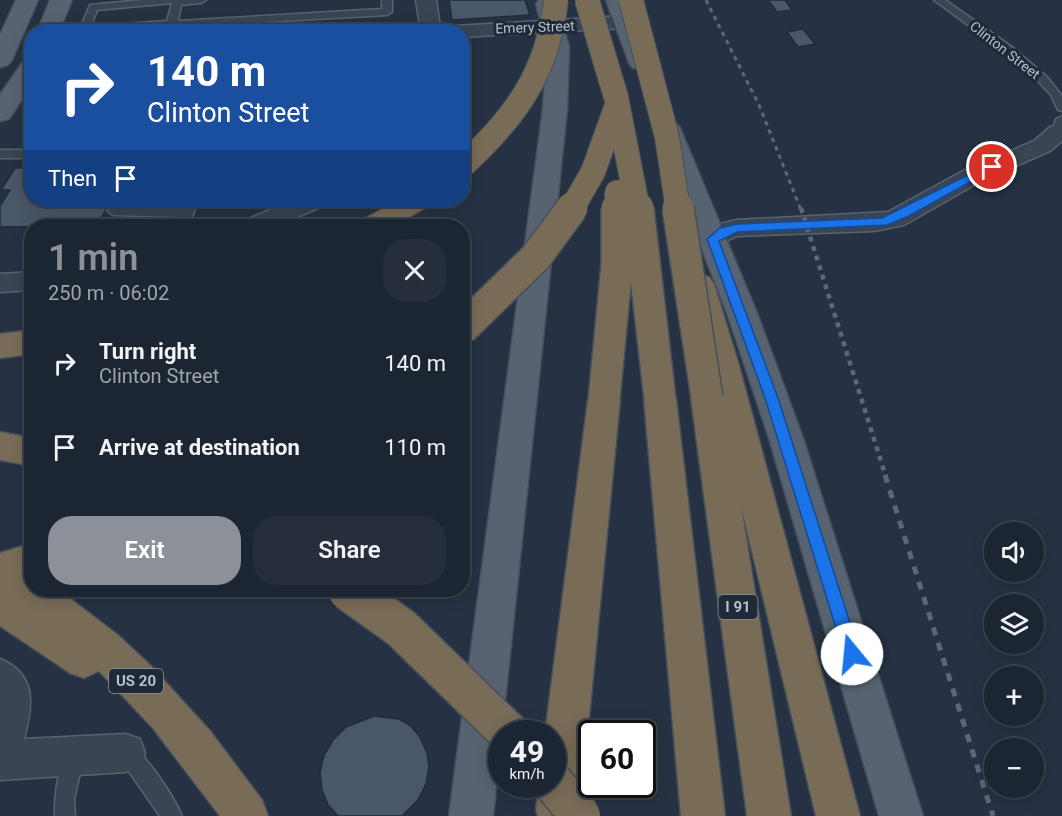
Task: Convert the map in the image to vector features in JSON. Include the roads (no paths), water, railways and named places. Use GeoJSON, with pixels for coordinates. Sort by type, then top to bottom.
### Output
{"type":"FeatureCollection","features":[{"type":"Feature","properties":{"kind":"highway"},"geometry":{"type":"LineString","coordinates":[[587,0],[632,171],[660,399],[703,816]]}},
{"type":"Feature","properties":{"kind":"highway"},"geometry":{"type":"LineString","coordinates":[[470,321],[516,278],[549,241],[571,212],[599,162],[612,126],[618,92],[621,6]]}},
{"type":"Feature","properties":{"kind":"highway"},"geometry":{"type":"LineString","coordinates":[[470,158],[508,120],[532,87],[548,52],[552,9]]}},
{"type":"Feature","properties":{"kind":"highway"},"geometry":{"type":"LineString","coordinates":[[557,816],[604,400],[618,239],[616,183],[602,53]]}},
{"type":"Feature","properties":{"kind":"highway"},"geometry":{"type":"LineString","coordinates":[[386,219],[406,207]]}},
{"type":"Feature","properties":{"kind":"highway"},"geometry":{"type":"LineString","coordinates":[[698,234],[719,399],[838,816]]}},
{"type":"Feature","properties":{"kind":"highway"},"geometry":{"type":"LineString","coordinates":[[0,346],[24,343]]}},
{"type":"Feature","properties":{"kind":"highway","name":"I 91"},"geometry":{"type":"LineString","coordinates":[[719,399],[769,816]]}},
{"type":"Feature","properties":{"kind":"highway"},"geometry":{"type":"LineString","coordinates":[[0,447],[24,451]]}},
{"type":"Feature","properties":{"kind":"highway"},"geometry":{"type":"LineString","coordinates":[[0,571],[24,562]]}},
{"type":"Feature","properties":{"kind":"highway","name":"US 20"},"geometry":{"type":"LineString","coordinates":[[0,571],[24,588]]}},
{"type":"Feature","properties":{"kind":"highway","name":"US 20"},"geometry":{"type":"LineString","coordinates":[[37,597],[110,656],[161,707],[204,758],[246,816]]}},
{"type":"Feature","properties":{"kind":"highway"},"geometry":{"type":"LineString","coordinates":[[358,597],[401,628],[496,720]]}},
{"type":"Feature","properties":{"kind":"highway"},"geometry":{"type":"LineString","coordinates":[[0,604],[84,660],[204,758]]}},
{"type":"Feature","properties":{"kind":"highway"},"geometry":{"type":"LineString","coordinates":[[566,798],[580,816]]}},
{"type":"Feature","properties":{"kind":"main road"},"geometry":{"type":"LineString","coordinates":[[0,60],[5,39],[27,0]]}},
{"type":"Feature","properties":{"kind":"main road"},"geometry":{"type":"LineString","coordinates":[[51,24],[61,0]]}},
{"type":"Feature","properties":{"kind":"main road"},"geometry":{"type":"LineString","coordinates":[[621,6],[698,234],[742,314],[790,453],[901,816]]}},
{"type":"Feature","properties":{"kind":"main road"},"geometry":{"type":"LineString","coordinates":[[471,816],[555,109],[558,46],[552,9]]}},
{"type":"Feature","properties":{"kind":"main road"},"geometry":{"type":"LineString","coordinates":[[0,114],[24,77]]}},
{"type":"Feature","properties":{"kind":"street"},"geometry":{"type":"LineString","coordinates":[[426,0],[430,24]]}},
{"type":"Feature","properties":{"kind":"street","name":"Emery Street"},"geometry":{"type":"LineString","coordinates":[[470,27],[552,9],[621,6]]}},
{"type":"Feature","properties":{"kind":"street","name":"Clinton Street"},"geometry":{"type":"LineString","coordinates":[[698,234],[737,228],[874,223],[895,219],[954,185],[1042,146],[1061,119]]}},
{"type":"Feature","properties":{"kind":"street"},"geometry":{"type":"LineString","coordinates":[[267,219],[289,207]]}},
{"type":"Feature","properties":{"kind":"street"},"geometry":{"type":"LineString","coordinates":[[0,283],[24,281]]}},
{"type":"Feature","properties":{"kind":"street"},"geometry":{"type":"LineString","coordinates":[[0,677],[9,684],[13,706],[11,723],[0,759],[126,753]]}},
{"type":"Feature","properties":{"kind":"lane"},"geometry":{"type":"LineString","coordinates":[[87,24],[93,7],[201,0]]}},
{"type":"Feature","properties":{"kind":"lane"},"geometry":{"type":"LineString","coordinates":[[234,24],[387,12],[387,0]]}},
{"type":"Feature","properties":{"kind":"lane","name":"Clinton Street"},"geometry":{"type":"LineString","coordinates":[[939,0],[1039,74],[1055,92],[1061,119]]}},
{"type":"Feature","properties":{"kind":"lane"},"geometry":{"type":"LineString","coordinates":[[171,24],[177,1]]}},
{"type":"Feature","properties":{"kind":"lane"},"geometry":{"type":"LineString","coordinates":[[0,154],[24,154]]}},
{"type":"Feature","properties":{"kind":"lane"},"geometry":{"type":"LineString","coordinates":[[185,219],[189,207]]}},
{"type":"Feature","properties":{"kind":"lane"},"geometry":{"type":"LineString","coordinates":[[113,211],[187,213]]}},
{"type":"Feature","properties":{"kind":"lane"},"geometry":{"type":"LineString","coordinates":[[126,753],[150,782],[172,816]]}},
{"type":"Feature","properties":{"kind":"lane"},"geometry":{"type":"LineString","coordinates":[[65,816],[64,799],[74,756]]}},
{"type":"Feature","properties":{"kind":"railway"},"geometry":{"type":"LineString","coordinates":[[706,0],[759,105],[801,210]]}},
{"type":"Feature","properties":{"kind":"railway"},"geometry":{"type":"LineString","coordinates":[[801,208],[886,477]]}},
{"type":"Feature","properties":{"kind":"railway"},"geometry":{"type":"LineString","coordinates":[[885,475],[993,816]]}}]}
